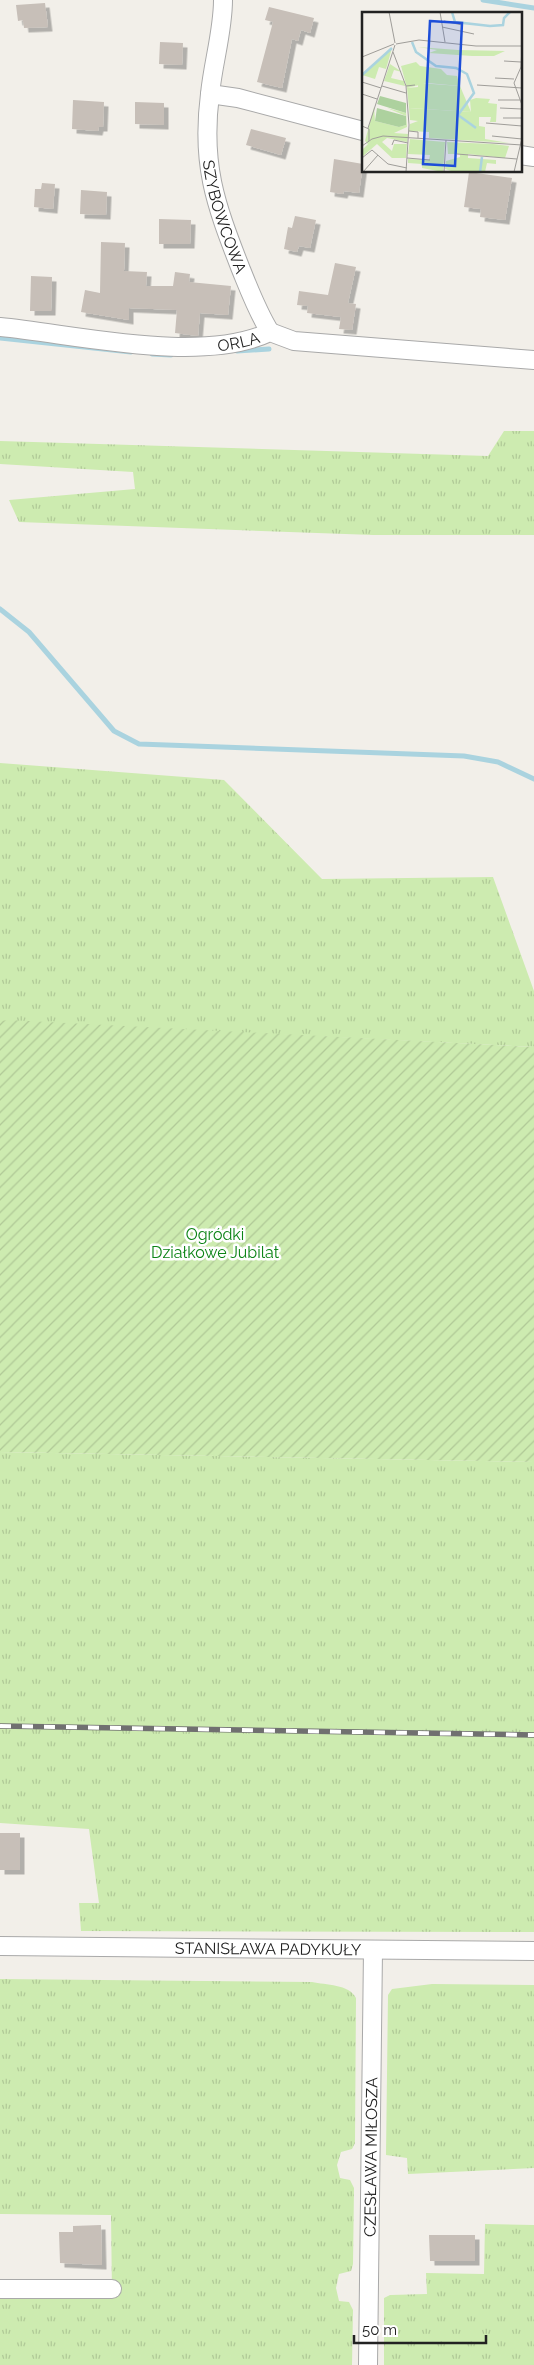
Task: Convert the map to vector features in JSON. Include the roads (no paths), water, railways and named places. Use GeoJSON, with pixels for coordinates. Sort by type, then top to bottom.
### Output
{"type":"FeatureCollection","features":[{"type":"Feature","properties":{"kind":"street","name":"SZYBOWCOWA"},"geometry":{"type":"LineString","coordinates":[[223,0],[210,94],[207,137],[209,175],[218,210],[259,316],[270,332]]}},
{"type":"Feature","properties":{"kind":"street"},"geometry":{"type":"LineString","coordinates":[[210,94],[238,98],[362,131]]}},
{"type":"Feature","properties":{"kind":"street","name":"ORLA"},"geometry":{"type":"LineString","coordinates":[[0,327],[44,331],[106,342],[198,346],[255,339],[270,332],[294,341],[534,360]]}},
{"type":"Feature","properties":{"kind":"street","name":"STANISŁAWA PADYKUŁY"},"geometry":{"type":"LineString","coordinates":[[0,1946],[534,1951]]}},
{"type":"Feature","properties":{"kind":"street","name":"CZESŁAWA MIŁOSZA"},"geometry":{"type":"LineString","coordinates":[[368,2365],[373,1950]]}},
{"type":"Feature","properties":{"kind":"street"},"geometry":{"type":"LineString","coordinates":[[0,2289],[112,2289]]}},
{"type":"Feature","properties":{"kind":"waterway"},"geometry":{"type":"LineString","coordinates":[[483,0],[534,8]]}},
{"type":"Feature","properties":{"kind":"waterway"},"geometry":{"type":"LineString","coordinates":[[0,338],[131,352]]}},
{"type":"Feature","properties":{"kind":"waterway"},"geometry":{"type":"LineString","coordinates":[[237,351],[269,349]]}},
{"type":"Feature","properties":{"kind":"waterway"},"geometry":{"type":"LineString","coordinates":[[152,354],[171,355]]}},
{"type":"Feature","properties":{"kind":"waterway"},"geometry":{"type":"LineString","coordinates":[[0,609],[29,632],[114,731],[139,744],[464,756],[498,762],[534,779]]}},
{"type":"Feature","properties":{"kind":"railway"},"geometry":{"type":"LineString","coordinates":[[0,1726],[534,1735]]}},
{"type":"Feature","properties":{"kind":"park label","name":"Ogródki Działkowe Jubilat"},"geometry":{"type":"Point","coordinates":[215,1243]}}]}
